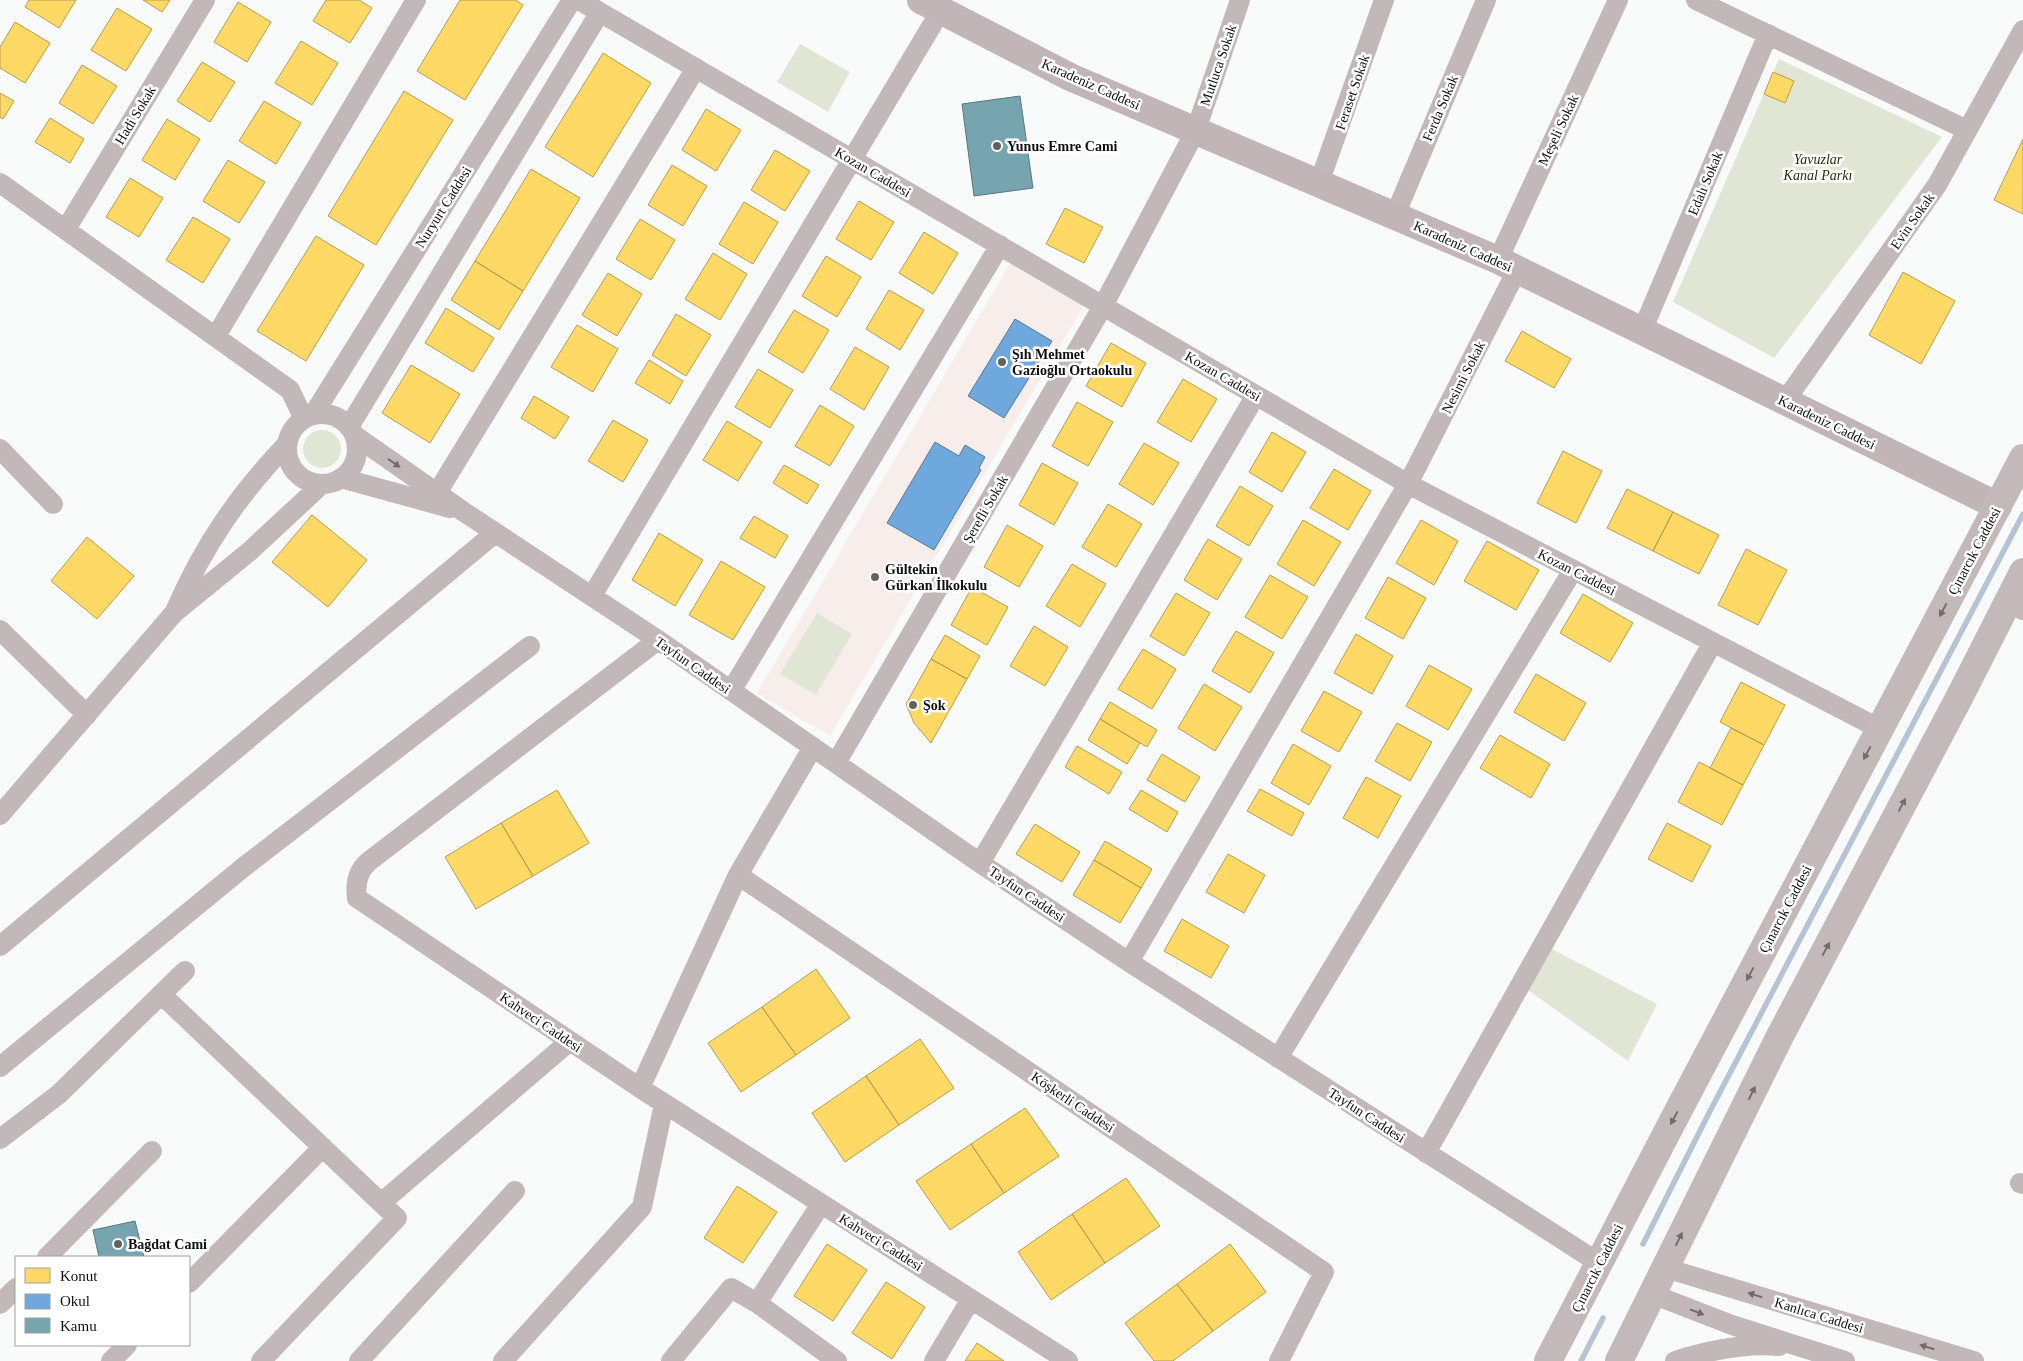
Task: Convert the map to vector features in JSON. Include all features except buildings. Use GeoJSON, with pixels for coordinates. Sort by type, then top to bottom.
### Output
{"type":"FeatureCollection","features":[{"type":"Feature","properties":{"kind":"main road","name":"Çınarcık Caddesi"},"geometry":{"type":"LineString","coordinates":[[1548,1361],[2023,458]]}},
{"type":"Feature","properties":{"kind":"main road"},"geometry":{"type":"LineString","coordinates":[[1619,1361],[1780,1036],[2016,605],[2023,572]]}},
{"type":"Feature","properties":{"kind":"street","name":"Hadi Sokak"},"geometry":{"type":"LineString","coordinates":[[66,229],[205,0]]}},
{"type":"Feature","properties":{"kind":"street"},"geometry":{"type":"LineString","coordinates":[[216,336],[416,0]]}},
{"type":"Feature","properties":{"kind":"street","name":"Nuryurt Caddesi"},"geometry":{"type":"LineString","coordinates":[[309,417],[572,0]]}},
{"type":"Feature","properties":{"kind":"street","name":"Kozan Caddesi"},"geometry":{"type":"LineString","coordinates":[[579,0],[1408,484],[1880,729]]}},
{"type":"Feature","properties":{"kind":"street","name":"Mutluca Sokak"},"geometry":{"type":"LineString","coordinates":[[1104,306],[1196,130],[1240,0]]}},
{"type":"Feature","properties":{"kind":"street","name":"Feraset Sokak"},"geometry":{"type":"LineString","coordinates":[[1319,183],[1384,0]]}},
{"type":"Feature","properties":{"kind":"street","name":"Ferda Sokak"},"geometry":{"type":"LineString","coordinates":[[1395,215],[1486,0]]}},
{"type":"Feature","properties":{"kind":"street","name":"Meşeli Sokak"},"geometry":{"type":"LineString","coordinates":[[1508,265],[1618,0]]}},
{"type":"Feature","properties":{"kind":"street"},"geometry":{"type":"LineString","coordinates":[[1696,0],[1967,130]]}},
{"type":"Feature","properties":{"kind":"street"},"geometry":{"type":"LineString","coordinates":[[592,596],[852,160],[931,5]]}},
{"type":"Feature","properties":{"kind":"street","name":"Karadeniz Caddesi"},"geometry":{"type":"LineString","coordinates":[[931,5],[1070,77],[1508,265],[1998,506]]}},
{"type":"Feature","properties":{"kind":"street"},"geometry":{"type":"LineString","coordinates":[[352,431],[600,12]]}},
{"type":"Feature","properties":{"kind":"street","name":"Evin Sokak"},"geometry":{"type":"LineString","coordinates":[[1785,401],[1937,185],[2023,30]]}},
{"type":"Feature","properties":{"kind":"street","name":"Edalı Sokak"},"geometry":{"type":"LineString","coordinates":[[1642,331],[1768,34]]}},
{"type":"Feature","properties":{"kind":"street"},"geometry":{"type":"LineString","coordinates":[[437,493],[696,68]]}},
{"type":"Feature","properties":{"kind":"street"},"geometry":{"type":"LineString","coordinates":[[0,182],[290,390],[309,417]]}},
{"type":"Feature","properties":{"kind":"street"},"geometry":{"type":"LineString","coordinates":[[732,691],[1000,246]]}},
{"type":"Feature","properties":{"kind":"street","name":"Nesimi Sokak"},"geometry":{"type":"LineString","coordinates":[[1129,962],[1408,484],[1508,265]]}},
{"type":"Feature","properties":{"kind":"street","name":"Şerefli Sokak"},"geometry":{"type":"LineString","coordinates":[[836,763],[1104,306]]}},
{"type":"Feature","properties":{"kind":"street"},"geometry":{"type":"LineString","coordinates":[[980,863],[1256,395]]}},
{"type":"Feature","properties":{"kind":"street"},"geometry":{"type":"LineString","coordinates":[[0,815],[174,614],[331,481],[348,472],[357,454],[352,431],[342,420],[333,416],[309,417],[291,434],[288,443],[242,494],[222,522],[192,574],[174,614]]}},
{"type":"Feature","properties":{"kind":"street","name":"Tayfun Caddesi"},"geometry":{"type":"LineString","coordinates":[[352,431],[464,512],[658,640],[980,863],[1129,962],[1599,1263]]}},
{"type":"Feature","properties":{"kind":"street"},"geometry":{"type":"LineString","coordinates":[[288,443],[290,462],[295,471],[312,482],[331,481],[464,512]]}},
{"type":"Feature","properties":{"kind":"street"},"geometry":{"type":"LineString","coordinates":[[0,450],[53,504]]}},
{"type":"Feature","properties":{"kind":"street"},"geometry":{"type":"LineString","coordinates":[[0,946],[495,532]]}},
{"type":"Feature","properties":{"kind":"street"},"geometry":{"type":"LineString","coordinates":[[1278,1058],[1573,570]]}},
{"type":"Feature","properties":{"kind":"street"},"geometry":{"type":"LineString","coordinates":[[0,630],[87,714]]}},
{"type":"Feature","properties":{"kind":"street","name":"Kahveci Caddesi"},"geometry":{"type":"LineString","coordinates":[[658,640],[368,862],[363,867],[357,880],[357,898],[664,1104],[1068,1361]]}},
{"type":"Feature","properties":{"kind":"street"},"geometry":{"type":"LineString","coordinates":[[1426,1153],[1713,642]]}},
{"type":"Feature","properties":{"kind":"street"},"geometry":{"type":"LineString","coordinates":[[0,1067],[245,866],[530,646]]}},
{"type":"Feature","properties":{"kind":"street"},"geometry":{"type":"LineString","coordinates":[[640,1088],[738,875],[813,747]]}},
{"type":"Feature","properties":{"kind":"street","name":"Köşkerli Caddesi"},"geometry":{"type":"LineString","coordinates":[[738,875],[1324,1272],[1279,1361]]}},
{"type":"Feature","properties":{"kind":"street"},"geometry":{"type":"LineString","coordinates":[[0,1139],[59,1094],[185,971]]}},
{"type":"Feature","properties":{"kind":"street"},"geometry":{"type":"LineString","coordinates":[[161,994],[397,1218],[261,1361]]}},
{"type":"Feature","properties":{"kind":"street"},"geometry":{"type":"LineString","coordinates":[[381,1203],[570,1041]]}},
{"type":"Feature","properties":{"kind":"street"},"geometry":{"type":"LineString","coordinates":[[503,1361],[642,1207],[664,1104]]}},
{"type":"Feature","properties":{"kind":"street"},"geometry":{"type":"LineString","coordinates":[[190,1282],[323,1147]]}},
{"type":"Feature","properties":{"kind":"street"},"geometry":{"type":"LineString","coordinates":[[48,1256],[152,1151]]}},
{"type":"Feature","properties":{"kind":"street"},"geometry":{"type":"LineString","coordinates":[[359,1361],[515,1191]]}},
{"type":"Feature","properties":{"kind":"street"},"geometry":{"type":"LineString","coordinates":[[757,1303],[821,1204]]}},
{"type":"Feature","properties":{"kind":"street","name":"Kanlıca Caddesi"},"geometry":{"type":"LineString","coordinates":[[1665,1268],[1974,1361]]}},
{"type":"Feature","properties":{"kind":"street"},"geometry":{"type":"LineString","coordinates":[[671,1361],[731,1288],[757,1303],[834,1360]]}},
{"type":"Feature","properties":{"kind":"street"},"geometry":{"type":"LineString","coordinates":[[0,1304],[15,1289]]}},
{"type":"Feature","properties":{"kind":"street"},"geometry":{"type":"LineString","coordinates":[[1652,1294],[1806,1355]]}},
{"type":"Feature","properties":{"kind":"street"},"geometry":{"type":"LineString","coordinates":[[934,1361],[971,1299]]}},
{"type":"Feature","properties":{"kind":"street"},"geometry":{"type":"LineString","coordinates":[[111,1361],[126,1346]]}},
{"type":"Feature","properties":{"kind":"street"},"geometry":{"type":"LineString","coordinates":[[1675,1361],[1716,1350],[1773,1346],[1806,1355],[1845,1361]]}},
{"type":"Feature","properties":{"kind":"shaded area","name":"Gültekin Gürkan İlkokulu"},"geometry":{"type":"Polygon","coordinates":[[[1011,262],[1084,305],[830,736],[757,693],[1011,262]]]}},
{"type":"Feature","properties":{"kind":"green space"},"geometry":{"type":"Polygon","coordinates":[[[800,44],[850,72],[828,112],[777,82],[800,44]]]}},
{"type":"Feature","properties":{"kind":"green space","name":"Yavuzlar Kanal Parkı"},"geometry":{"type":"Polygon","coordinates":[[[1779,59],[1942,137],[1774,358],[1673,302],[1779,59]]]}},
{"type":"Feature","properties":{"kind":"green space"},"geometry":{"type":"Polygon","coordinates":[[[322,430],[336,435],[341,449],[336,463],[322,468],[308,463],[303,449],[308,435],[322,430]]]}},
{"type":"Feature","properties":{"kind":"green space"},"geometry":{"type":"Polygon","coordinates":[[[817,613],[852,634],[816,695],[780,674],[817,613]]]}},
{"type":"Feature","properties":{"kind":"green space"},"geometry":{"type":"Polygon","coordinates":[[[1548,947],[1657,1004],[1628,1061],[1525,988],[1548,947]]]}},
{"type":"Feature","properties":{"kind":"waterway"},"geometry":{"type":"LineString","coordinates":[[1643,1244],[1709,1113],[2023,514]]}},
{"type":"Feature","properties":{"kind":"waterway"},"geometry":{"type":"LineString","coordinates":[[1581,1361],[1603,1318]]}},
{"type":"Feature","properties":{"kind":"place","name":"Yunus Emre Cami"},"geometry":{"type":"Point","coordinates":[997,146]}},
{"type":"Feature","properties":{"kind":"place","name":"Şıh Mehmet Gazioğlu Ortaokulu"},"geometry":{"type":"Point","coordinates":[1002,362]}},
{"type":"Feature","properties":{"kind":"place","name":"Gültekin Gürkan İlkokulu"},"geometry":{"type":"Point","coordinates":[875,577]}},
{"type":"Feature","properties":{"kind":"place","name":"Şok"},"geometry":{"type":"Point","coordinates":[913,705]}},
{"type":"Feature","properties":{"kind":"place","name":"Bağdat Cami"},"geometry":{"type":"Point","coordinates":[118,1244]}}]}
